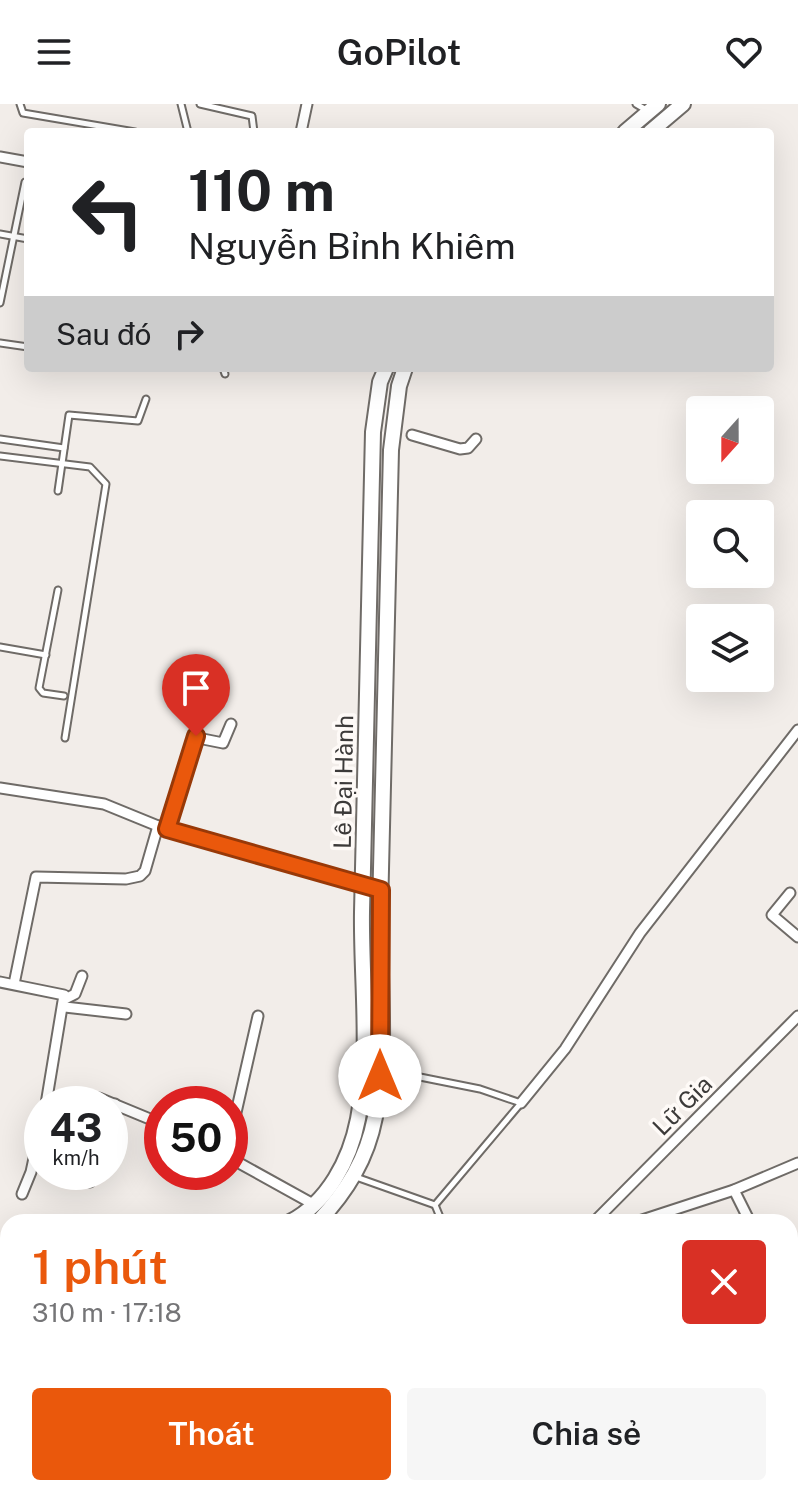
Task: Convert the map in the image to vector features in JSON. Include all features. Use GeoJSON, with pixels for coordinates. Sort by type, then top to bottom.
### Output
{"type":"FeatureCollection","features":[{"type":"Feature","properties":{"kind":"main road"},"geometry":{"type":"LineString","coordinates":[[655,128],[683,104]]}},
{"type":"Feature","properties":{"kind":"main road"},"geometry":{"type":"LineString","coordinates":[[629,128],[647,107]]}},
{"type":"Feature","properties":{"kind":"main road","name":"Lê Đại Hành"},"geometry":{"type":"LineString","coordinates":[[300,1214],[328,1191],[346,1158],[358,1120],[363,1077],[363,885],[373,432],[384,372]]}},
{"type":"Feature","properties":{"kind":"main road","name":"Lê Đại Hành"},"geometry":{"type":"LineString","coordinates":[[326,1214],[341,1198],[362,1162],[375,1118],[380,1069],[391,450],[404,372]]}},
{"type":"Feature","properties":{"kind":"street"},"geometry":{"type":"LineString","coordinates":[[302,128],[307,104]]}},
{"type":"Feature","properties":{"kind":"street"},"geometry":{"type":"LineString","coordinates":[[0,157],[24,161]]}},
{"type":"Feature","properties":{"kind":"street"},"geometry":{"type":"LineString","coordinates":[[412,435],[460,449],[468,448],[476,439]]}},
{"type":"Feature","properties":{"kind":"street"},"geometry":{"type":"LineString","coordinates":[[14,984],[36,877],[126,879],[140,876],[162,828],[193,737],[223,743],[231,724]]}},
{"type":"Feature","properties":{"kind":"street"},"geometry":{"type":"LineString","coordinates":[[521,1103],[565,1049],[640,933],[798,730]]}},
{"type":"Feature","properties":{"kind":"street"},"geometry":{"type":"LineString","coordinates":[[0,788],[104,804],[162,828],[381,890]]}},
{"type":"Feature","properties":{"kind":"street"},"geometry":{"type":"LineString","coordinates":[[790,893],[772,915],[798,937]]}},
{"type":"Feature","properties":{"kind":"street"},"geometry":{"type":"LineString","coordinates":[[49,1086],[65,1003],[75,994],[82,976]]}},
{"type":"Feature","properties":{"kind":"street"},"geometry":{"type":"LineString","coordinates":[[1,985],[14,984],[58,992],[65,1003],[126,1014]]}},
{"type":"Feature","properties":{"kind":"street"},"geometry":{"type":"LineString","coordinates":[[242,1086],[258,1016]]}},
{"type":"Feature","properties":{"kind":"street","name":"Lữ Gia"},"geometry":{"type":"LineString","coordinates":[[602,1214],[797,1021]]}},
{"type":"Feature","properties":{"kind":"street"},"geometry":{"type":"LineString","coordinates":[[675,1214],[798,1163]]}},
{"type":"Feature","properties":{"kind":"street"},"geometry":{"type":"LineString","coordinates":[[248,1168],[313,1204]]}},
{"type":"Feature","properties":{"kind":"street"},"geometry":{"type":"LineString","coordinates":[[22,1194],[24,1189]]}},
{"type":"Feature","properties":{"kind":"street"},"geometry":{"type":"LineString","coordinates":[[734,1190],[746,1214]]}},
{"type":"Feature","properties":{"kind":"lane"},"geometry":{"type":"LineString","coordinates":[[20,104],[23,113],[111,128]]}},
{"type":"Feature","properties":{"kind":"lane"},"geometry":{"type":"LineString","coordinates":[[181,104],[187,128]]}},
{"type":"Feature","properties":{"kind":"lane"},"geometry":{"type":"LineString","coordinates":[[200,104],[252,116],[254,128]]}},
{"type":"Feature","properties":{"kind":"lane"},"geometry":{"type":"LineString","coordinates":[[0,303],[24,187]]}},
{"type":"Feature","properties":{"kind":"lane"},"geometry":{"type":"LineString","coordinates":[[0,234],[24,238]]}},
{"type":"Feature","properties":{"kind":"lane"},"geometry":{"type":"LineString","coordinates":[[0,343],[24,346]]}},
{"type":"Feature","properties":{"kind":"lane"},"geometry":{"type":"LineString","coordinates":[[58,491],[69,415],[138,421],[146,399]]}},
{"type":"Feature","properties":{"kind":"lane"},"geometry":{"type":"LineString","coordinates":[[0,439],[64,448]]}},
{"type":"Feature","properties":{"kind":"lane"},"geometry":{"type":"LineString","coordinates":[[0,456],[62,463],[98,471],[106,484],[65,738]]}},
{"type":"Feature","properties":{"kind":"lane"},"geometry":{"type":"LineString","coordinates":[[58,590],[40,691],[64,696]]}},
{"type":"Feature","properties":{"kind":"lane"},"geometry":{"type":"LineString","coordinates":[[0,647],[46,655]]}},
{"type":"Feature","properties":{"kind":"lane"},"geometry":{"type":"LineString","coordinates":[[380,1069],[480,1089],[521,1103],[435,1205]]}},
{"type":"Feature","properties":{"kind":"lane"},"geometry":{"type":"LineString","coordinates":[[354,1176],[435,1205],[439,1214]]}},
{"type":"Feature","properties":{"kind":"route"},"geometry":{"type":"LineString","coordinates":[[196,736],[192,739],[167,829],[381,890],[380,1076]]}}]}
